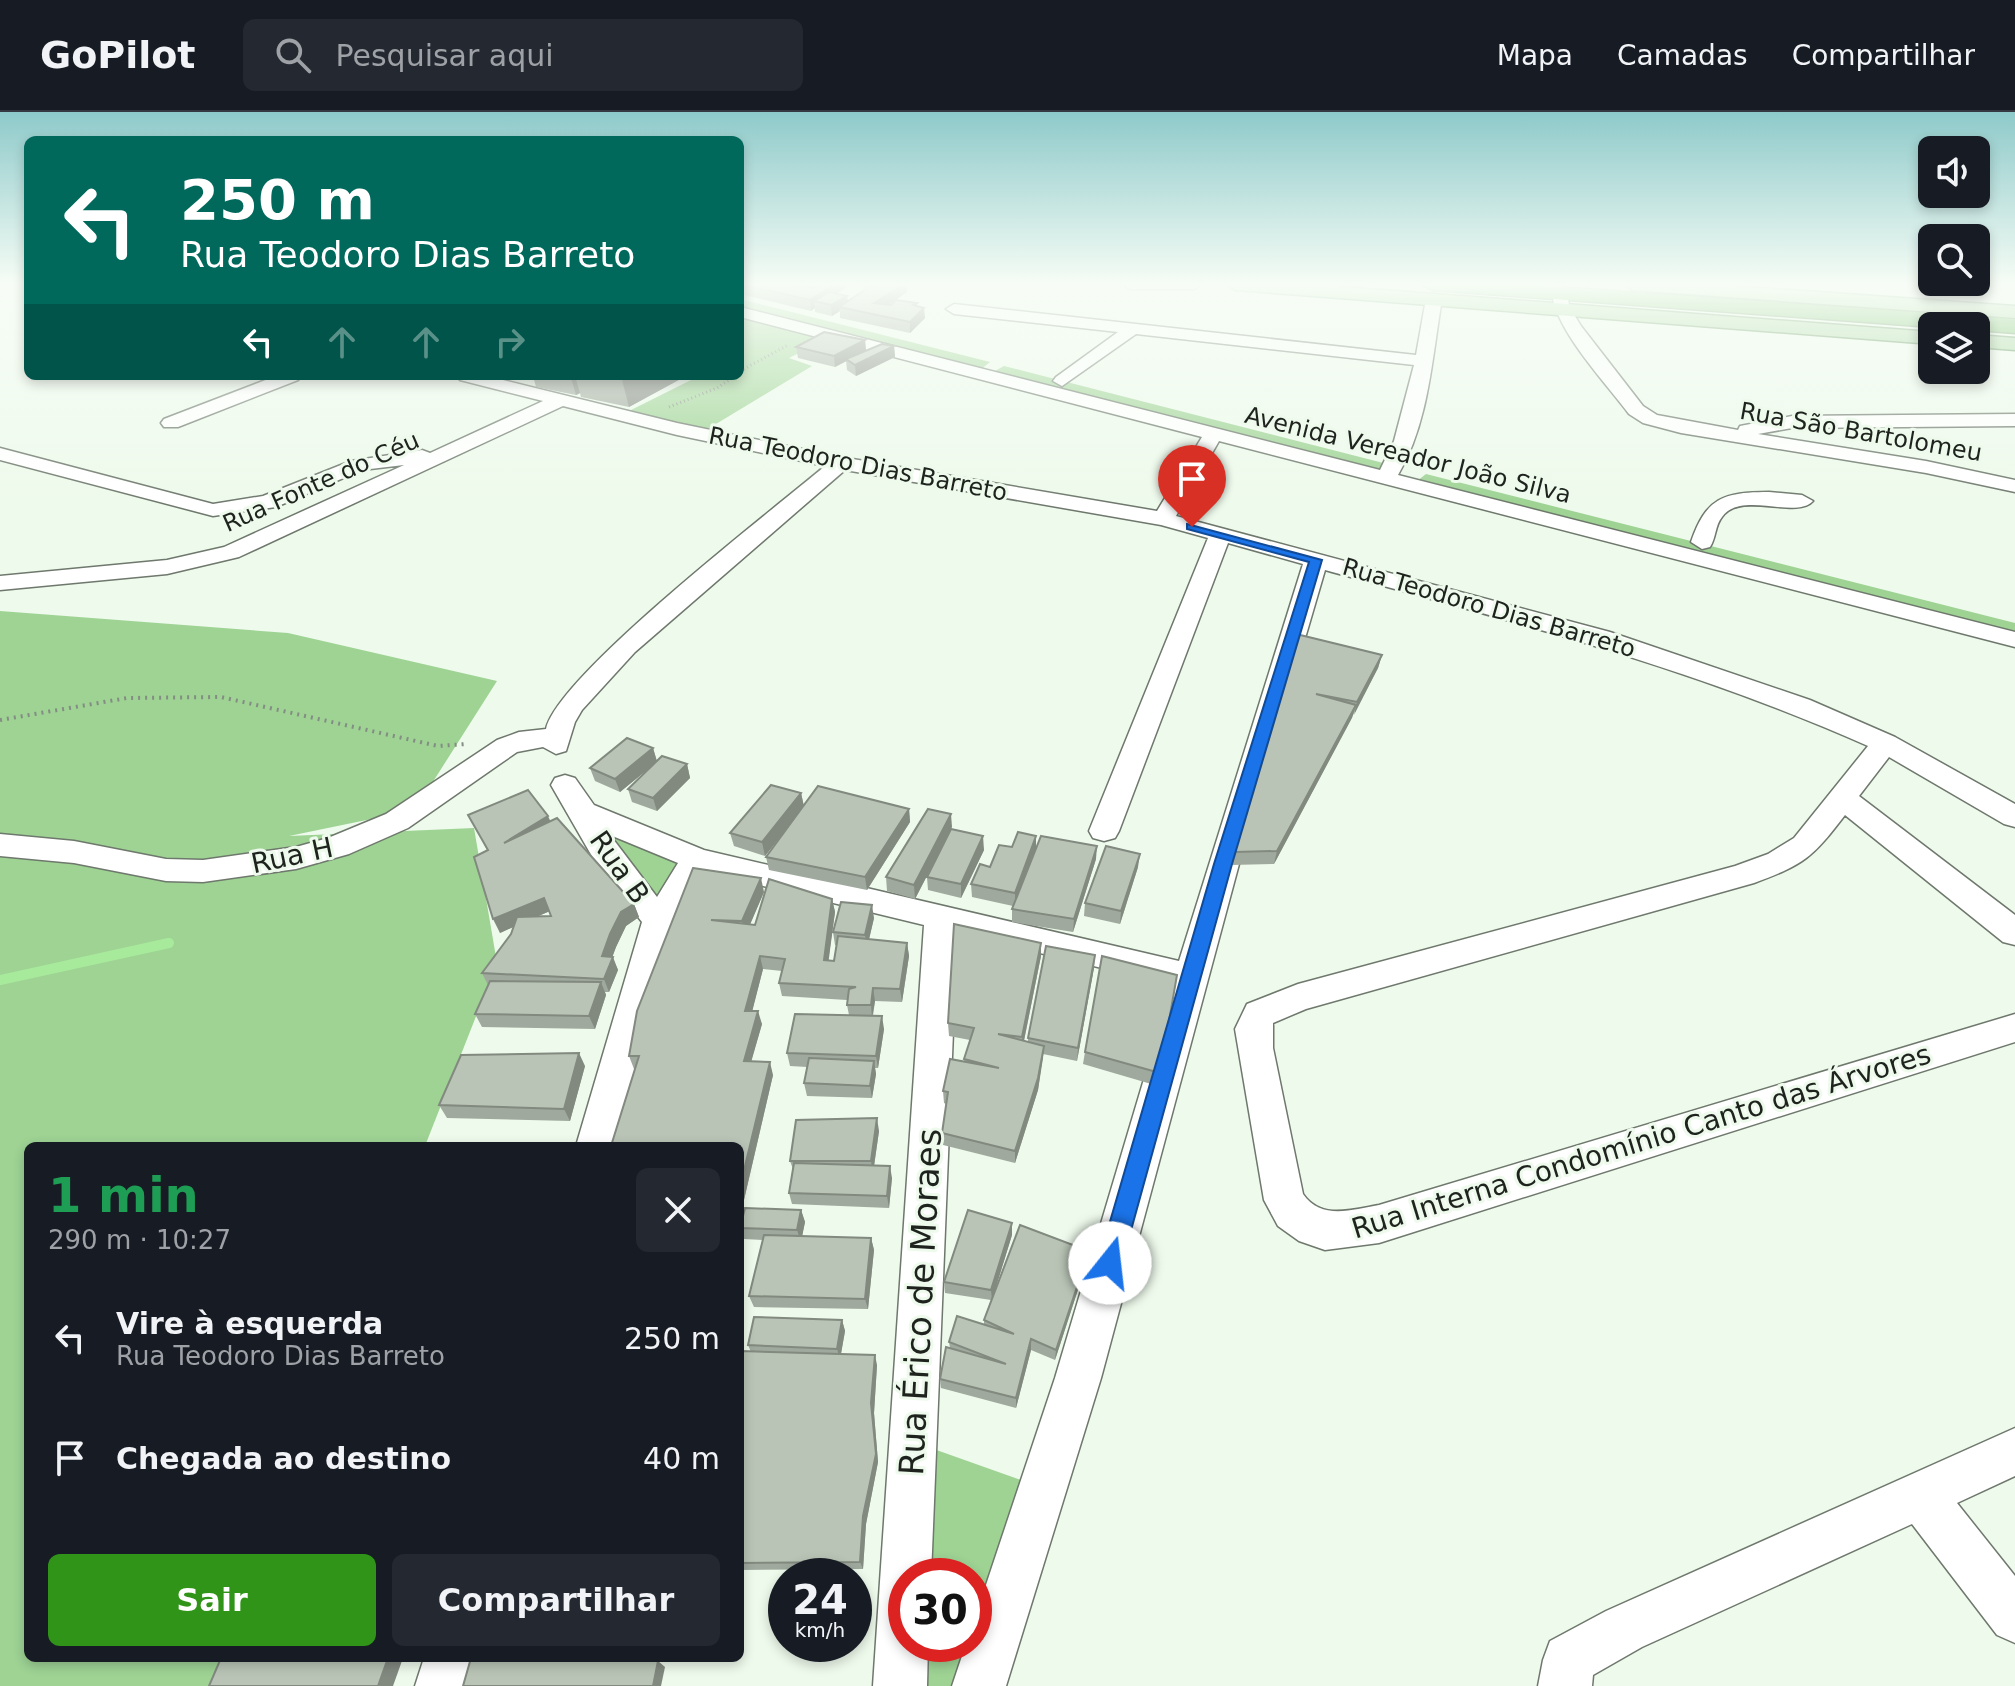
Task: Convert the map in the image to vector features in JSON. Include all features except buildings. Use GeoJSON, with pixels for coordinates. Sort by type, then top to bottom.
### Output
{"type":"FeatureCollection","features":[{"type":"Feature","properties":{"kind":"street","name":"Avenida Vereador João Silva"},"geometry":{"type":"LineString","coordinates":[[936,357],[1062,381],[1208,426]]}},
{"type":"Feature","properties":{"kind":"street","name":"Avenida Vereador João Silva"},"geometry":{"type":"LineString","coordinates":[[950,357],[2015,640]]}},
{"type":"Feature","properties":{"kind":"street"},"geometry":{"type":"LineString","coordinates":[[1062,381],[1094,357]]}},
{"type":"Feature","properties":{"kind":"street"},"geometry":{"type":"LineString","coordinates":[[1389,357],[1421,361]]}},
{"type":"Feature","properties":{"kind":"street"},"geometry":{"type":"LineString","coordinates":[[1390,472],[1415,399],[1422,357]]}},
{"type":"Feature","properties":{"kind":"street","name":"Rua São Bartolomeu"},"geometry":{"type":"LineString","coordinates":[[1594,357],[1641,414],[1662,423],[1926,467],[2015,486]]}},
{"type":"Feature","properties":{"kind":"street"},"geometry":{"type":"LineString","coordinates":[[171,423],[282,380]]}},
{"type":"Feature","properties":{"kind":"street","name":"Rua Teodoro Dias Barreto"},"geometry":{"type":"LineString","coordinates":[[481,380],[639,420],[841,463],[1163,519],[1601,637],[1801,706],[1885,743],[2015,817]]}},
{"type":"Feature","properties":{"kind":"street","name":"Rua Fonte do Céu"},"geometry":{"type":"LineString","coordinates":[[0,583],[167,567],[206,560],[262,540],[558,401]]}},
{"type":"Feature","properties":{"kind":"street"},"geometry":{"type":"LineString","coordinates":[[1729,435],[1792,422],[2015,420]]}},
{"type":"Feature","properties":{"kind":"street"},"geometry":{"type":"LineString","coordinates":[[1163,519],[1208,426]]}},
{"type":"Feature","properties":{"kind":"street"},"geometry":{"type":"LineString","coordinates":[[0,454],[213,510],[268,502],[358,465],[445,455]]}},
{"type":"Feature","properties":{"kind":"street","name":"Rua H"},"geometry":{"type":"LineString","coordinates":[[0,845],[74,852],[166,870],[203,871],[296,858],[338,846],[397,821],[489,757],[519,741],[556,741],[561,722],[572,705],[626,647],[841,463]]}},
{"type":"Feature","properties":{"kind":"street","name":"Avenida Vereador João Silva"},"geometry":{"type":"LineString","coordinates":[[1390,472],[1702,542],[2015,622]]}},
{"type":"Feature","properties":{"kind":"street"},"geometry":{"type":"LineString","coordinates":[[1702,542],[1713,512],[1724,505],[1767,498],[1802,501]]}},
{"type":"Feature","properties":{"kind":"street"},"geometry":{"type":"LineString","coordinates":[[1104,831],[1221,534]]}},
{"type":"Feature","properties":{"kind":"street"},"geometry":{"type":"LineString","coordinates":[[979,1686],[1078,1378],[1223,864],[1316,560]]}},
{"type":"Feature","properties":{"kind":"street","name":"Rua Interna Condomínio Canto das Árvores"},"geometry":{"type":"LineString","coordinates":[[1885,743],[1805,846],[1779,862],[1743,875],[1298,998],[1259,1014],[1253,1029],[1255,1048],[1284,1200],[1292,1216],[1312,1229],[1343,1232],[1379,1224],[2015,1028]]}},
{"type":"Feature","properties":{"kind":"street","name":"Rua B"},"geometry":{"type":"LineString","coordinates":[[565,785],[584,812],[600,850],[631,893],[659,920]]}},
{"type":"Feature","properties":{"kind":"street"},"geometry":{"type":"LineString","coordinates":[[1843,799],[2015,933]]}},
{"type":"Feature","properties":{"kind":"street"},"geometry":{"type":"LineString","coordinates":[[584,812],[697,859],[1192,977]]}},
{"type":"Feature","properties":{"kind":"street"},"geometry":{"type":"LineString","coordinates":[[596,1142],[659,920],[697,859]]}},
{"type":"Feature","properties":{"kind":"street","name":"Rua Érico de Moraes"},"geometry":{"type":"LineString","coordinates":[[900,1686],[941,918]]}},
{"type":"Feature","properties":{"kind":"street"},"geometry":{"type":"LineString","coordinates":[[1565,1686],[1569,1660],[1590,1647],[2015,1452]]}},
{"type":"Feature","properties":{"kind":"street"},"geometry":{"type":"LineString","coordinates":[[1921,1496],[2015,1617]]}},
{"type":"Feature","properties":{"kind":"street"},"geometry":{"type":"LineString","coordinates":[[442,1686],[449,1662]]}},
{"type":"Feature","properties":{"kind":"path"},"geometry":{"type":"LineString","coordinates":[[744,369],[765,357]]}},
{"type":"Feature","properties":{"kind":"path"},"geometry":{"type":"LineString","coordinates":[[639,420],[717,388],[729,380]]}},
{"type":"Feature","properties":{"kind":"path"},"geometry":{"type":"LineString","coordinates":[[0,720],[127,698],[221,697],[438,746],[519,741]]}},
{"type":"Feature","properties":{"kind":"green space"},"geometry":{"type":"Polygon","coordinates":[[[744,357],[790,357],[812,366],[706,430],[629,411],[691,380],[744,380],[744,357]]]}},
{"type":"Feature","properties":{"kind":"green space"},"geometry":{"type":"Polygon","coordinates":[[[932,357],[972,357],[990,362],[980,370],[932,357]]]}},
{"type":"Feature","properties":{"kind":"green space"},"geometry":{"type":"Polygon","coordinates":[[[1004,366],[1403,468],[1395,474],[993,372],[1004,366]]]}},
{"type":"Feature","properties":{"kind":"green space"},"geometry":{"type":"Polygon","coordinates":[[[1426,474],[2015,623],[2015,636],[1417,481],[1426,474]]]}},
{"type":"Feature","properties":{"kind":"green space"},"geometry":{"type":"Polygon","coordinates":[[[0,611],[288,633],[497,681],[415,810],[289,836],[474,828],[497,963],[427,1142],[24,1142],[24,1662],[221,1662],[212,1686],[0,1686],[0,611]]]}},
{"type":"Feature","properties":{"kind":"green space"},"geometry":{"type":"Polygon","coordinates":[[[598,825],[684,863],[652,912],[598,825]]]}},
{"type":"Feature","properties":{"kind":"green space"},"geometry":{"type":"Polygon","coordinates":[[[928,1447],[1032,1484],[992,1606],[992,1558],[922,1558],[928,1447]]]}},
{"type":"Feature","properties":{"kind":"green space"},"geometry":{"type":"Polygon","coordinates":[[[917,1662],[974,1662],[966,1686],[915,1686],[917,1662]]]}},
{"type":"Feature","properties":{"kind":"waterway"},"geometry":{"type":"LineString","coordinates":[[0,980],[169,943]]}},
{"type":"Feature","properties":{"kind":"route"},"geometry":{"type":"LineString","coordinates":[[1110,1263],[1249,775],[1316,560],[1192,527]]}}]}
